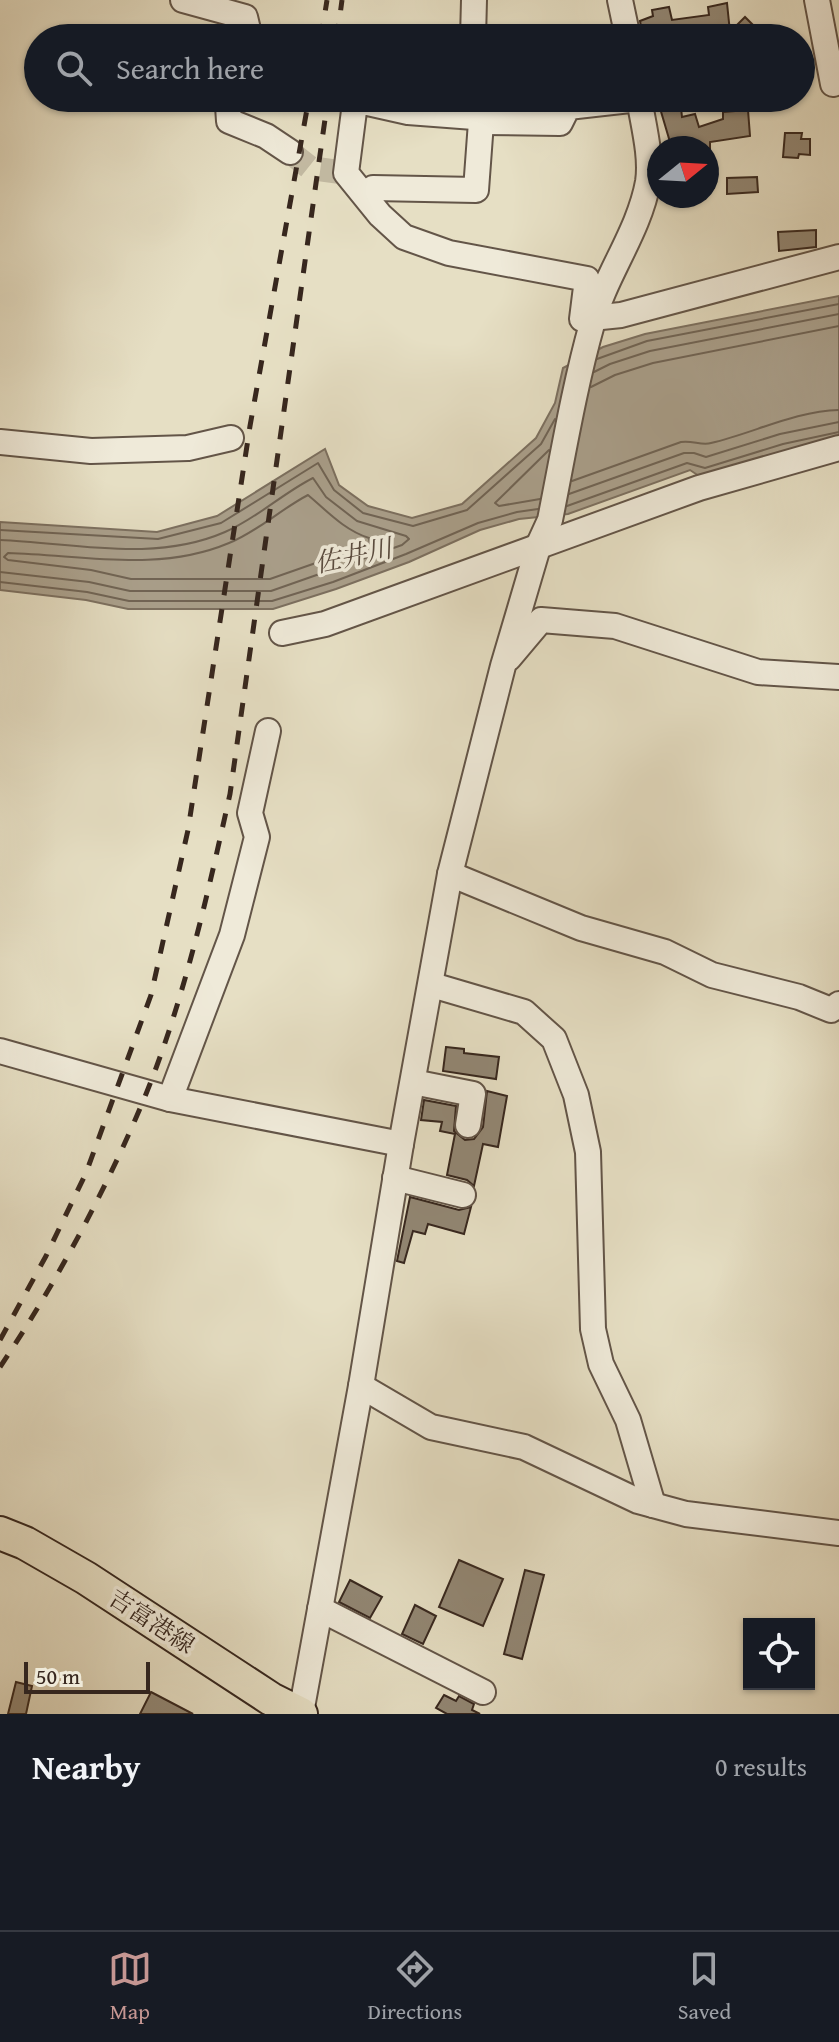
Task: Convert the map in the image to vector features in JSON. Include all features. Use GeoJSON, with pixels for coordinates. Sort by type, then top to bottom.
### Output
{"type":"FeatureCollection","features":[{"type":"Feature","properties":{"kind":"main road","name":"吉富港線"},"geometry":{"type":"LineString","coordinates":[[0,1533],[25,1543],[86,1578],[271,1699],[302,1708]]}},
{"type":"Feature","properties":{"kind":"street"},"geometry":{"type":"LineString","coordinates":[[183,0],[245,17],[247,24]]}},
{"type":"Feature","properties":{"kind":"street"},"geometry":{"type":"LineString","coordinates":[[473,24],[474,0]]}},
{"type":"Feature","properties":{"kind":"street"},"geometry":{"type":"LineString","coordinates":[[620,0],[625,24]]}},
{"type":"Feature","properties":{"kind":"street"},"geometry":{"type":"LineString","coordinates":[[817,0],[833,84],[839,82]]}},
{"type":"Feature","properties":{"kind":"street"},"geometry":{"type":"LineString","coordinates":[[228,112],[229,121],[266,136],[290,152]]}},
{"type":"Feature","properties":{"kind":"street"},"geometry":{"type":"LineString","coordinates":[[354,112],[346,173],[380,215],[404,237],[449,253],[587,279]]}},
{"type":"Feature","properties":{"kind":"street"},"geometry":{"type":"LineString","coordinates":[[408,112],[476,113],[560,123],[566,112]]}},
{"type":"Feature","properties":{"kind":"street"},"geometry":{"type":"LineString","coordinates":[[302,1708],[450,874],[503,666],[544,536],[590,330],[607,279],[631,230],[648,181],[641,112]]}},
{"type":"Feature","properties":{"kind":"street"},"geometry":{"type":"LineString","coordinates":[[373,188],[476,190],[476,113]]}},
{"type":"Feature","properties":{"kind":"street"},"geometry":{"type":"LineString","coordinates":[[590,330],[582,319],[587,279],[622,228],[631,230]]}},
{"type":"Feature","properties":{"kind":"street"},"geometry":{"type":"LineString","coordinates":[[590,330],[621,315],[839,257]]}},
{"type":"Feature","properties":{"kind":"street"},"geometry":{"type":"LineString","coordinates":[[0,442],[91,451],[188,448],[231,438]]}},
{"type":"Feature","properties":{"kind":"street"},"geometry":{"type":"LineString","coordinates":[[282,633],[325,624],[544,536],[839,448]]}},
{"type":"Feature","properties":{"kind":"street"},"geometry":{"type":"LineString","coordinates":[[503,666],[541,620],[615,626],[758,672],[839,677]]}},
{"type":"Feature","properties":{"kind":"street"},"geometry":{"type":"LineString","coordinates":[[170,1099],[232,935],[257,837],[250,813],[268,731]]}},
{"type":"Feature","properties":{"kind":"street"},"geometry":{"type":"LineString","coordinates":[[450,874],[581,928],[665,952],[712,975],[799,997],[831,1010],[839,1004]]}},
{"type":"Feature","properties":{"kind":"street"},"geometry":{"type":"LineString","coordinates":[[432,985],[524,1012],[554,1039],[576,1095],[588,1152],[593,1329],[601,1364],[628,1420],[653,1505]]}},
{"type":"Feature","properties":{"kind":"street"},"geometry":{"type":"LineString","coordinates":[[0,1051],[170,1099],[401,1144]]}},
{"type":"Feature","properties":{"kind":"street"},"geometry":{"type":"LineString","coordinates":[[413,1082],[473,1094],[468,1125]]}},
{"type":"Feature","properties":{"kind":"street"},"geometry":{"type":"LineString","coordinates":[[395,1178],[463,1195]]}},
{"type":"Feature","properties":{"kind":"street"},"geometry":{"type":"LineString","coordinates":[[361,1386],[431,1427],[524,1447],[638,1501],[686,1514],[839,1533]]}},
{"type":"Feature","properties":{"kind":"street"},"geometry":{"type":"LineString","coordinates":[[320,1609],[483,1692]]}},
{"type":"Feature","properties":{"kind":"water","name":"佐井川"},"geometry":{"type":"Polygon","coordinates":[[[839,296],[839,439],[702,478],[690,470],[568,514],[519,519],[480,530],[409,562],[273,609],[128,609],[86,600],[0,590],[0,522],[157,532],[217,516],[325,449],[339,485],[368,506],[412,518],[462,504],[536,438],[555,403],[563,368],[603,347],[645,334],[839,296]]]}},
{"type":"Feature","properties":{"kind":"building"},"geometry":{"type":"Polygon","coordinates":[[[727,3],[729,24],[641,24],[640,21],[653,16],[652,10],[669,7],[672,20],[709,15],[708,7],[727,3]]]}},
{"type":"Feature","properties":{"kind":"building"},"geometry":{"type":"Polygon","coordinates":[[[745,17],[752,24],[738,24],[745,17]]]}},
{"type":"Feature","properties":{"kind":"building"},"geometry":{"type":"Polygon","coordinates":[[[661,112],[681,112],[682,117],[695,114],[699,127],[723,119],[723,112],[748,112],[750,136],[719,141],[719,136],[668,136],[661,112]]]}},
{"type":"Feature","properties":{"kind":"building"},"geometry":{"type":"Polygon","coordinates":[[[785,133],[802,133],[801,139],[810,139],[810,155],[783,157],[785,133]]]}},
{"type":"Feature","properties":{"kind":"building"},"geometry":{"type":"Polygon","coordinates":[[[757,177],[758,192],[727,194],[727,178],[757,177]]]}},
{"type":"Feature","properties":{"kind":"building"},"geometry":{"type":"Polygon","coordinates":[[[816,230],[816,247],[779,251],[778,232],[816,230]]]}},
{"type":"Feature","properties":{"kind":"building"},"geometry":{"type":"Polygon","coordinates":[[[446,1047],[464,1049],[464,1053],[499,1057],[496,1079],[443,1071],[446,1047]]]}},
{"type":"Feature","properties":{"kind":"building"},"geometry":{"type":"Polygon","coordinates":[[[487,1091],[507,1096],[498,1147],[483,1144],[474,1186],[467,1180],[447,1175],[455,1134],[440,1131],[442,1122],[421,1120],[424,1100],[456,1106],[454,1131],[465,1140],[474,1139],[483,1127],[487,1091]]]}},
{"type":"Feature","properties":{"kind":"building"},"geometry":{"type":"Polygon","coordinates":[[[410,1197],[459,1210],[471,1207],[464,1234],[428,1224],[425,1234],[413,1231],[404,1263],[397,1261],[410,1197]]]}},
{"type":"Feature","properties":{"kind":"building"},"geometry":{"type":"Polygon","coordinates":[[[459,1560],[503,1579],[483,1626],[439,1607],[459,1560]]]}},
{"type":"Feature","properties":{"kind":"building"},"geometry":{"type":"Polygon","coordinates":[[[525,1570],[544,1575],[522,1659],[504,1654],[525,1570]]]}},
{"type":"Feature","properties":{"kind":"building"},"geometry":{"type":"Polygon","coordinates":[[[350,1580],[382,1597],[370,1618],[339,1602],[350,1580]]]}},
{"type":"Feature","properties":{"kind":"building"},"geometry":{"type":"Polygon","coordinates":[[[415,1605],[436,1616],[423,1644],[402,1634],[415,1605]]]}},
{"type":"Feature","properties":{"kind":"building"},"geometry":{"type":"Polygon","coordinates":[[[16,1682],[32,1686],[26,1714],[8,1714],[16,1682]]]}},
{"type":"Feature","properties":{"kind":"building"},"geometry":{"type":"Polygon","coordinates":[[[151,1692],[193,1714],[140,1714],[151,1692]]]}},
{"type":"Feature","properties":{"kind":"building"},"geometry":{"type":"Polygon","coordinates":[[[444,1695],[456,1701],[459,1696],[474,1704],[472,1710],[480,1714],[447,1714],[436,1708],[444,1695]]]}},
{"type":"Feature","properties":{"kind":"tunnel"},"geometry":{"type":"LineString","coordinates":[[290,152],[310,168],[346,173]]}},
{"type":"Feature","properties":{"kind":"railway"},"geometry":{"type":"LineString","coordinates":[[323,24],[327,0]]}},
{"type":"Feature","properties":{"kind":"railway"},"geometry":{"type":"LineString","coordinates":[[339,24],[342,0]]}},
{"type":"Feature","properties":{"kind":"railway"},"geometry":{"type":"LineString","coordinates":[[0,1340],[46,1256],[86,1173],[151,995],[188,830],[250,426],[306,112]]}},
{"type":"Feature","properties":{"kind":"railway"},"geometry":{"type":"LineString","coordinates":[[0,1367],[60,1270],[129,1133],[158,1062],[193,948],[230,794],[326,112]]}}]}
